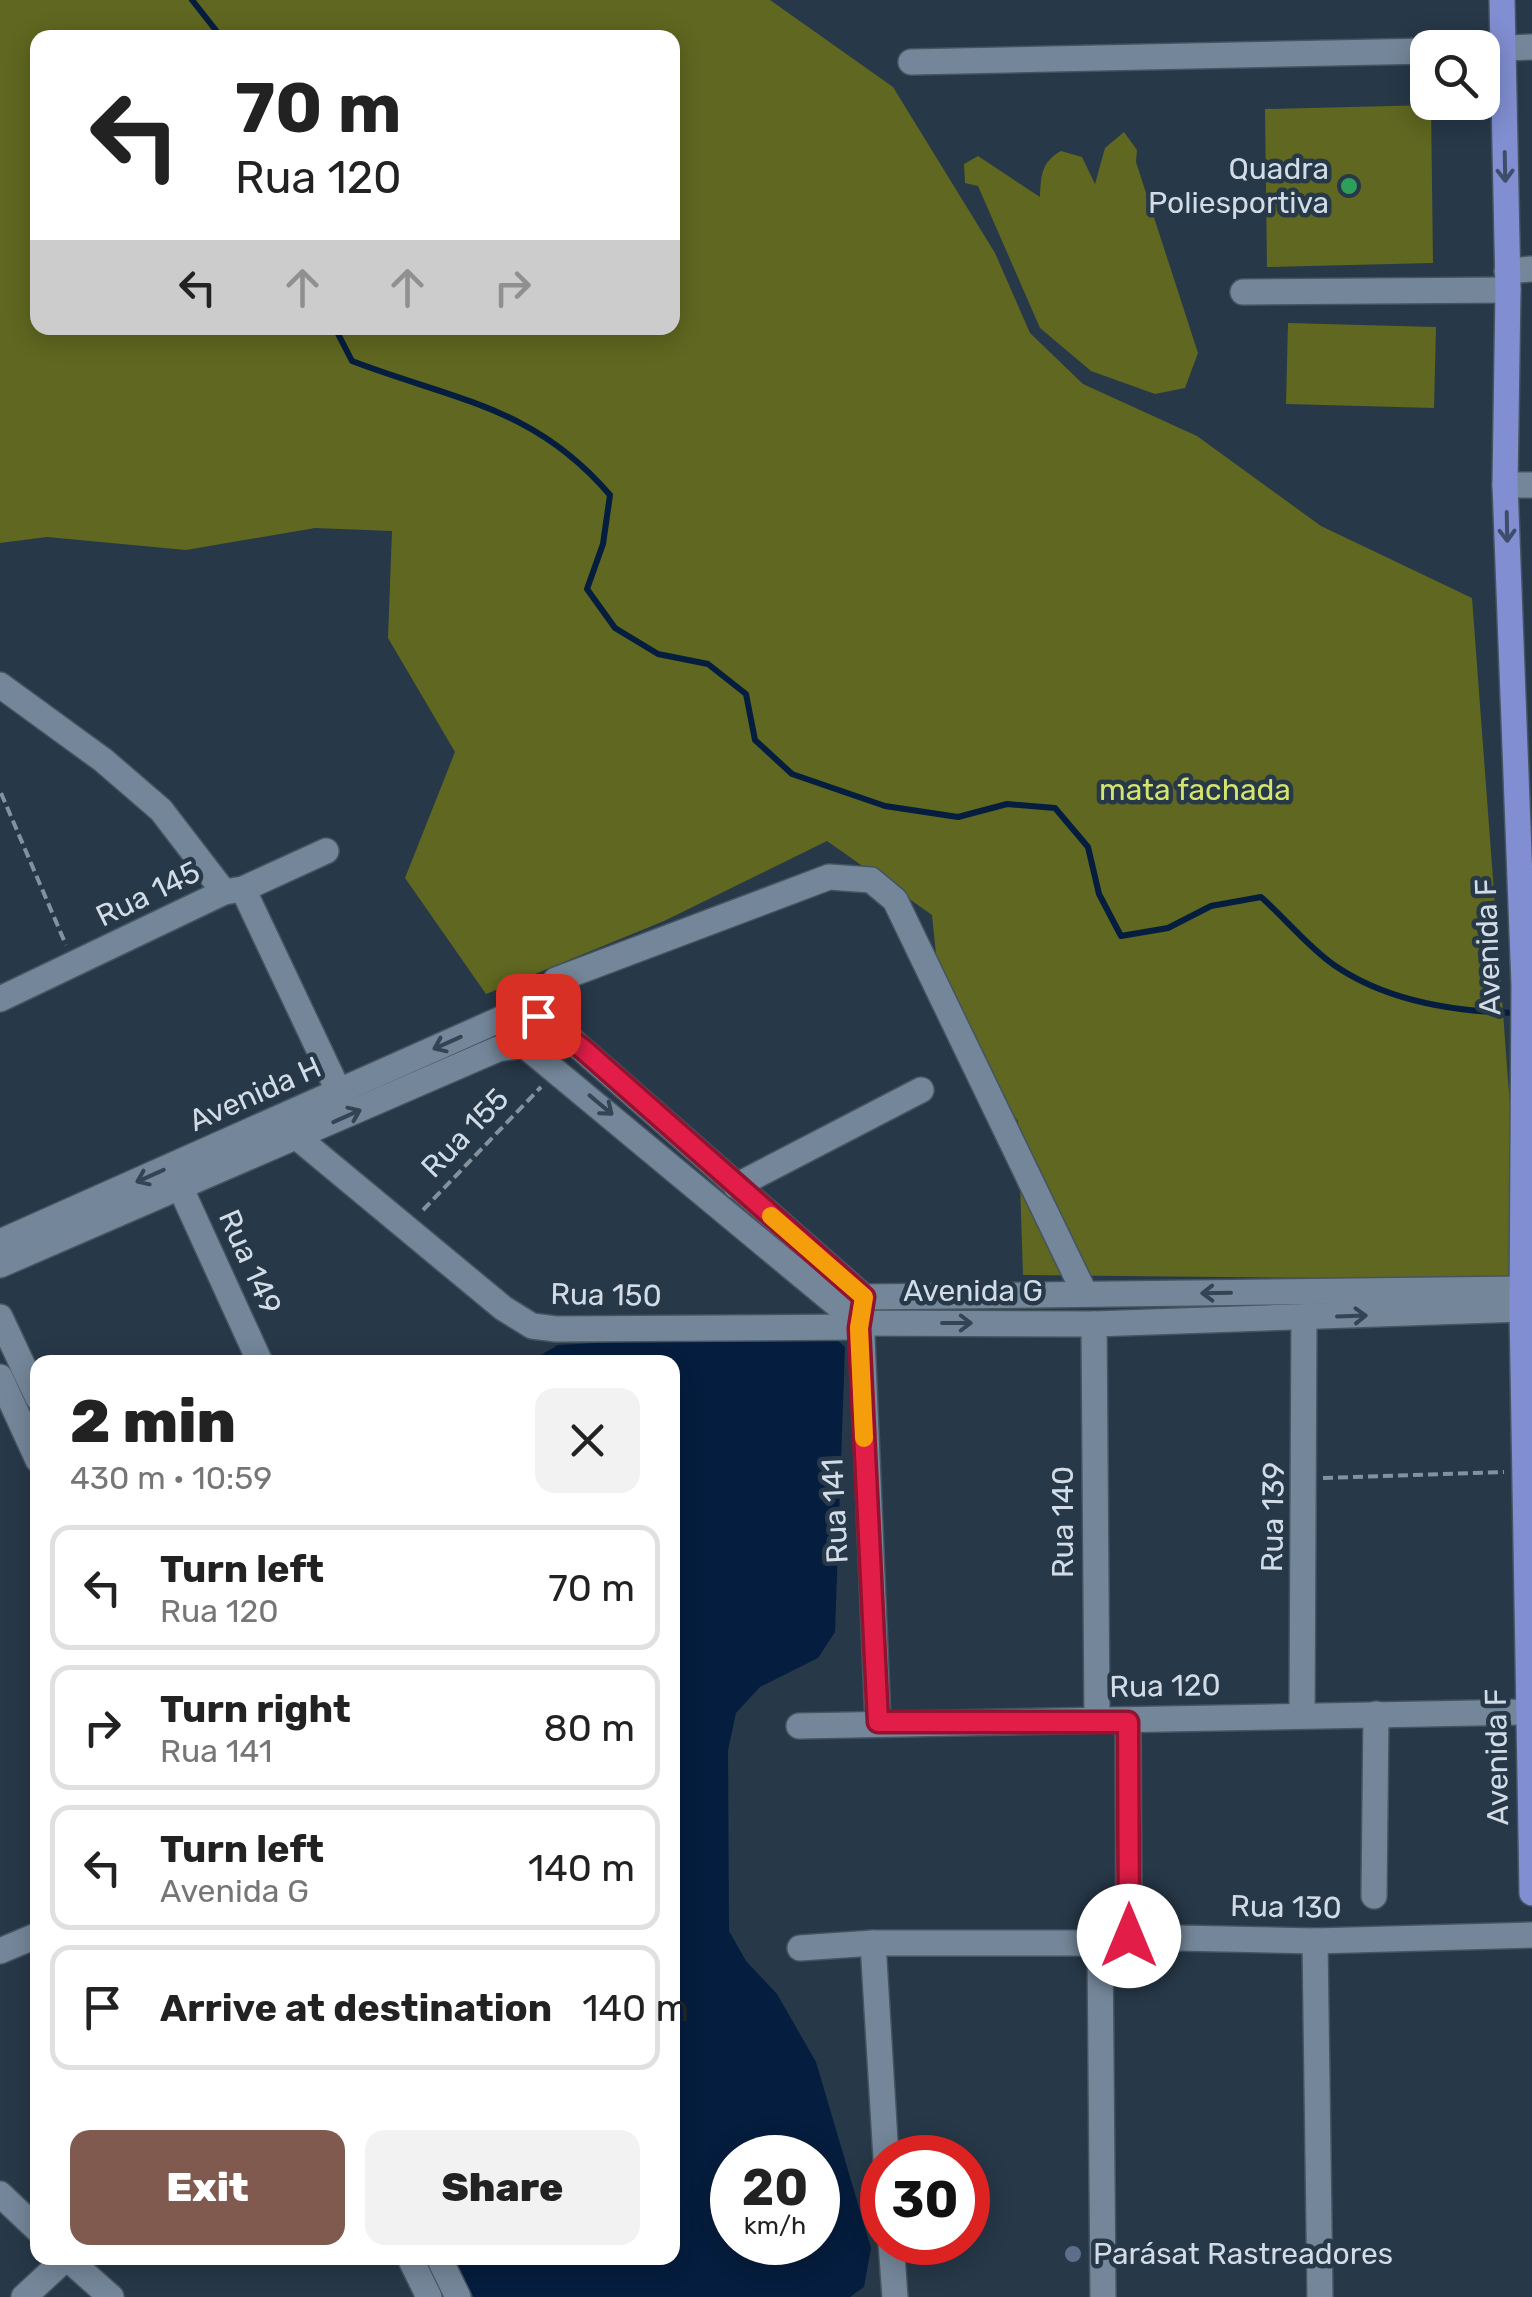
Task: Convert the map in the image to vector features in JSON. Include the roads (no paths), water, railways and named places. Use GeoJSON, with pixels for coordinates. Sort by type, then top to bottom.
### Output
{"type":"FeatureCollection","features":[{"type":"Feature","properties":{"kind":"main road","name":"Avenida F"},"geometry":{"type":"LineString","coordinates":[[1496,30],[1502,0]]}},
{"type":"Feature","properties":{"kind":"main road","name":"Avenida F"},"geometry":{"type":"LineString","coordinates":[[1499,120],[1516,277],[1506,485],[1524,985],[1523,1299],[1532,1893]]}},
{"type":"Feature","properties":{"kind":"street"},"geometry":{"type":"LineString","coordinates":[[1500,49],[1532,48]]}},
{"type":"Feature","properties":{"kind":"street"},"geometry":{"type":"LineString","coordinates":[[911,62],[1410,50]]}},
{"type":"Feature","properties":{"kind":"street"},"geometry":{"type":"LineString","coordinates":[[1242,292],[1516,277]]}},
{"type":"Feature","properties":{"kind":"street"},"geometry":{"type":"LineString","coordinates":[[1506,485],[1532,485]]}},
{"type":"Feature","properties":{"kind":"street"},"geometry":{"type":"LineString","coordinates":[[0,684],[103,760],[162,810],[234,890],[339,1092]]}},
{"type":"Feature","properties":{"kind":"street","name":"Rua 145"},"geometry":{"type":"LineString","coordinates":[[0,999],[326,851]]}},
{"type":"Feature","properties":{"kind":"street"},"geometry":{"type":"LineString","coordinates":[[861,1316],[524,1045],[556,980],[828,877],[871,880],[895,900],[1085,1294]]}},
{"type":"Feature","properties":{"kind":"street","name":"Avenida H"},"geometry":{"type":"LineString","coordinates":[[0,1242],[500,1019],[518,1014],[538,1016]]}},
{"type":"Feature","properties":{"kind":"street","name":"Avenida G"},"geometry":{"type":"LineString","coordinates":[[538,1016],[578,1045],[736,1186],[861,1316],[1094,1324],[1304,1318],[1523,1299]]}},
{"type":"Feature","properties":{"kind":"street","name":"Avenida H"},"geometry":{"type":"LineString","coordinates":[[0,1265],[498,1049],[524,1045]]}},
{"type":"Feature","properties":{"kind":"street"},"geometry":{"type":"LineString","coordinates":[[736,1186],[921,1090]]}},
{"type":"Feature","properties":{"kind":"street","name":"Rua 150"},"geometry":{"type":"LineString","coordinates":[[298,1138],[503,1308],[532,1326],[592,1330],[861,1316]]}},
{"type":"Feature","properties":{"kind":"street","name":"Rua 149"},"geometry":{"type":"LineString","coordinates":[[181,1189],[257,1355]]}},
{"type":"Feature","properties":{"kind":"street","name":"Avenida G"},"geometry":{"type":"LineString","coordinates":[[861,1316],[1085,1294],[1523,1299]]}},
{"type":"Feature","properties":{"kind":"street","name":"Rua 141"},"geometry":{"type":"LineString","coordinates":[[861,1316],[878,1722]]}},
{"type":"Feature","properties":{"kind":"street"},"geometry":{"type":"LineString","coordinates":[[0,1317],[30,1381]]}},
{"type":"Feature","properties":{"kind":"street","name":"Rua 139"},"geometry":{"type":"LineString","coordinates":[[1302,1715],[1304,1318]]}},
{"type":"Feature","properties":{"kind":"street","name":"Rua 140"},"geometry":{"type":"LineString","coordinates":[[1094,1324],[1096,1720]]}},
{"type":"Feature","properties":{"kind":"street"},"geometry":{"type":"LineString","coordinates":[[0,1377],[30,1443]]}},
{"type":"Feature","properties":{"kind":"street","name":"Rua 120"},"geometry":{"type":"LineString","coordinates":[[799,1726],[1530,1712]]}},
{"type":"Feature","properties":{"kind":"street"},"geometry":{"type":"LineString","coordinates":[[1374,1896],[1376,1714]]}},
{"type":"Feature","properties":{"kind":"street"},"geometry":{"type":"LineString","coordinates":[[1128,1722],[1129,1936]]}},
{"type":"Feature","properties":{"kind":"street","name":"Rua 130"},"geometry":{"type":"LineString","coordinates":[[800,1948],[873,1942],[1100,1943],[1129,1936],[1315,1941],[1532,1936]]}},
{"type":"Feature","properties":{"kind":"street"},"geometry":{"type":"LineString","coordinates":[[0,1951],[30,1938]]}},
{"type":"Feature","properties":{"kind":"street"},"geometry":{"type":"LineString","coordinates":[[1315,1941],[1320,2297]]}},
{"type":"Feature","properties":{"kind":"street"},"geometry":{"type":"LineString","coordinates":[[873,1942],[885,2135]]}},
{"type":"Feature","properties":{"kind":"street"},"geometry":{"type":"LineString","coordinates":[[1100,1943],[1103,2297]]}},
{"type":"Feature","properties":{"kind":"street"},"geometry":{"type":"LineString","coordinates":[[0,2194],[30,2222]]}},
{"type":"Feature","properties":{"kind":"street"},"geometry":{"type":"LineString","coordinates":[[24,2297],[58,2265]]}},
{"type":"Feature","properties":{"kind":"street"},"geometry":{"type":"LineString","coordinates":[[74,2265],[111,2297]]}},
{"type":"Feature","properties":{"kind":"street"},"geometry":{"type":"LineString","coordinates":[[413,2265],[429,2297]]}},
{"type":"Feature","properties":{"kind":"street"},"geometry":{"type":"LineString","coordinates":[[442,2265],[458,2297]]}},
{"type":"Feature","properties":{"kind":"street"},"geometry":{"type":"LineString","coordinates":[[893,2265],[895,2297]]}},
{"type":"Feature","properties":{"kind":"water"},"geometry":{"type":"Polygon","coordinates":[[[827,1331],[845,1347],[835,1632],[818,1658],[760,1687],[736,1713],[728,1750],[729,1931],[746,1961],[777,1994],[816,2062],[838,2135],[710,2135],[710,2265],[840,2265],[840,2143],[860,2211],[860,2265],[868,2265],[864,2287],[850,2297],[474,2297],[454,2265],[680,2265],[680,1355],[541,1355],[558,1345],[827,1331]]]}},
{"type":"Feature","properties":{"kind":"waterway"},"geometry":{"type":"LineString","coordinates":[[192,0],[216,30]]}},
{"type":"Feature","properties":{"kind":"waterway"},"geometry":{"type":"LineString","coordinates":[[339,335],[352,361],[491,409],[552,442],[581,465],[610,495],[603,544],[587,589],[615,628],[658,654],[708,664],[746,694],[755,740],[792,774],[885,806],[958,817],[1007,804],[1055,808],[1088,847],[1099,894],[1121,936],[1168,928],[1211,906],[1261,897],[1324,958],[1376,988],[1447,1007],[1518,1013]]}},
{"type":"Feature","properties":{"kind":"place","name":"Quadra Poliesportiva"},"geometry":{"type":"Point","coordinates":[1349,186]}},
{"type":"Feature","properties":{"kind":"place","name":"Parásat Rastreadores"},"geometry":{"type":"Point","coordinates":[1073,2254]}},
{"type":"Feature","properties":{"kind":"park label","name":"mata fachada"},"geometry":{"type":"Point","coordinates":[1195,790]}}]}
